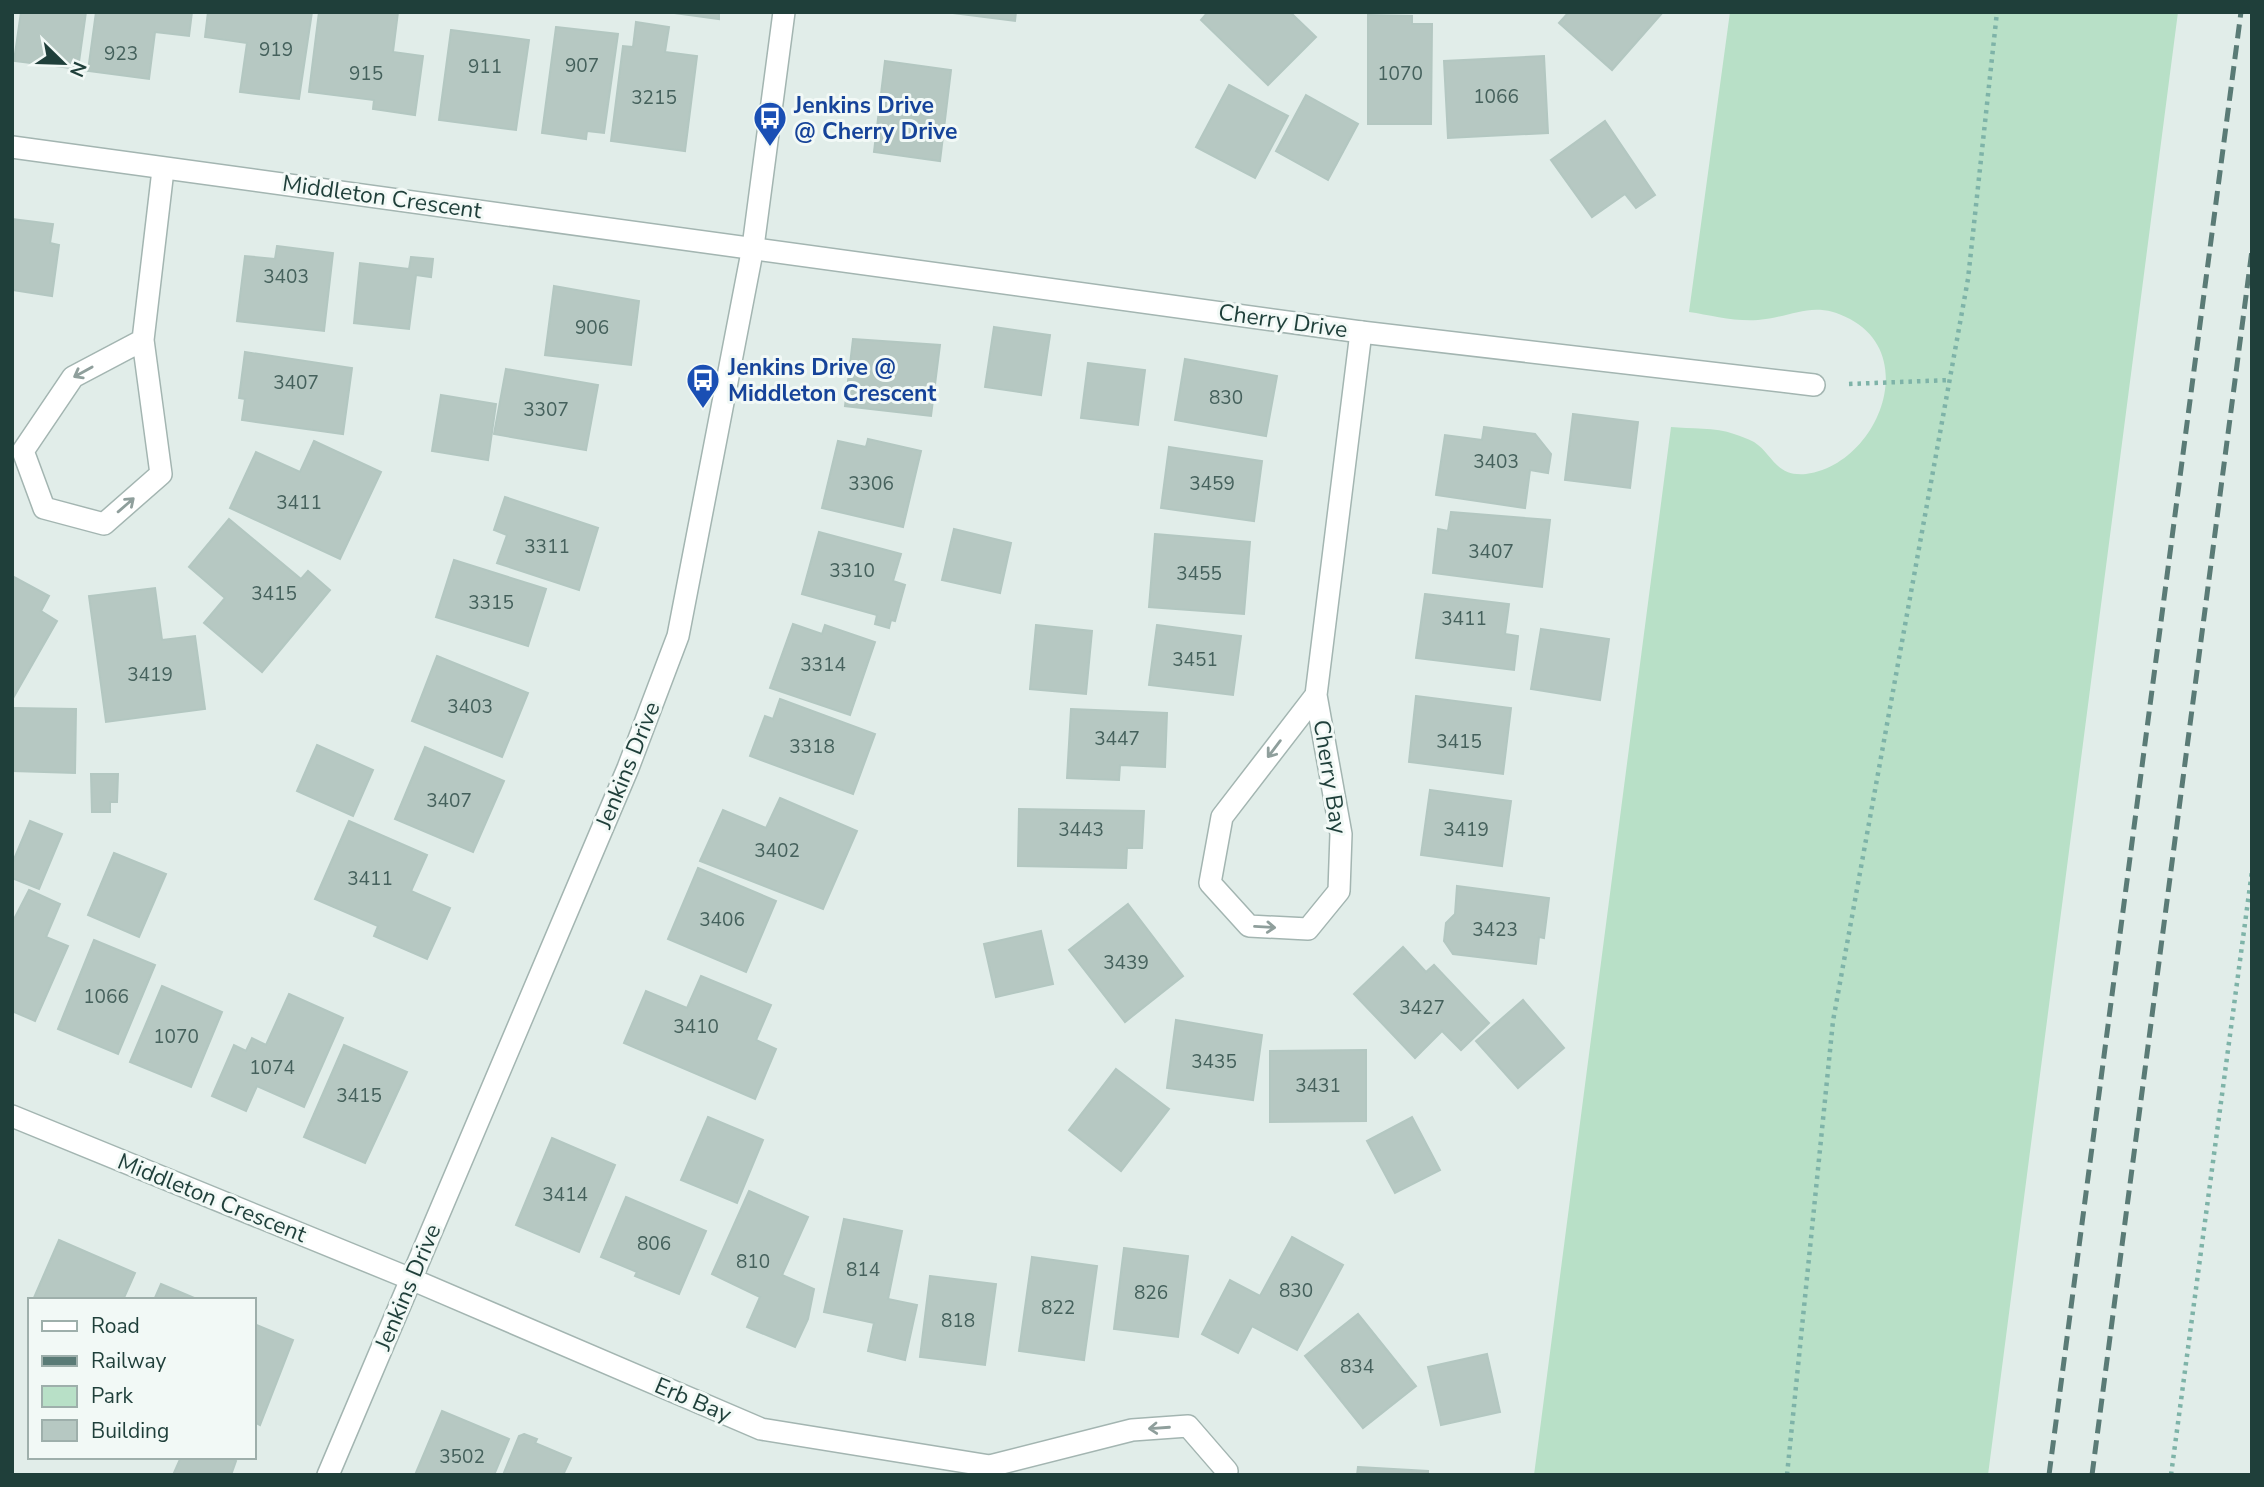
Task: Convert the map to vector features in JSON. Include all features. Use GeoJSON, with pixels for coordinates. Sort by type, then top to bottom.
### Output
{"type":"FeatureCollection","features":[{"type":"Feature","properties":{"kind":"street","name":"Jenkins Drive"},"geometry":{"type":"LineString","coordinates":[[328,1475],[628,768],[678,636],[753,247],[784,12]]}},
{"type":"Feature","properties":{"kind":"street","name":"Middleton Crescent"},"geometry":{"type":"LineString","coordinates":[[12,148],[753,247]]}},
{"type":"Feature","properties":{"kind":"street"},"geometry":{"type":"LineString","coordinates":[[143,340],[74,377],[23,451],[44,508],[104,524],[161,474],[143,340],[163,170]]}},
{"type":"Feature","properties":{"kind":"street","name":"Cherry Drive"},"geometry":{"type":"LineString","coordinates":[[753,247],[1362,332],[1814,385]]}},
{"type":"Feature","properties":{"kind":"street","name":"Cherry Bay"},"geometry":{"type":"LineString","coordinates":[[1316,695],[1222,817],[1210,883],[1249,926],[1308,929],[1339,891],[1341,834],[1316,695],[1362,332]]}},
{"type":"Feature","properties":{"kind":"street","name":"Middleton Crescent"},"geometry":{"type":"LineString","coordinates":[[12,1116],[411,1279]]}},
{"type":"Feature","properties":{"kind":"street","name":"Erb Bay"},"geometry":{"type":"LineString","coordinates":[[411,1279],[761,1429],[996,1470],[1132,1430],[1188,1426],[1227,1471],[1226,1475]]}},
{"type":"Feature","properties":{"kind":"path"},"geometry":{"type":"LineString","coordinates":[[1787,1475],[1833,1021],[1968,278],[1997,12]]}},
{"type":"Feature","properties":{"kind":"path"},"geometry":{"type":"LineString","coordinates":[[1814,385],[1950,380]]}},
{"type":"Feature","properties":{"kind":"path"},"geometry":{"type":"LineString","coordinates":[[2171,1475],[2252,872]]}},
{"type":"Feature","properties":{"kind":"green space"},"geometry":{"type":"Polygon","coordinates":[[[1730,12],[2178,12],[1988,1475],[1534,1475],[1671,427],[1719,430],[1739,436],[1754,442],[1787,472],[1806,474],[1831,466],[1852,451],[1869,431],[1881,407],[1886,382],[1883,358],[1871,336],[1850,319],[1837,313],[1814,310],[1750,320],[1689,312],[1730,12]]]}},
{"type":"Feature","properties":{"kind":"building"},"geometry":{"type":"Polygon","coordinates":[[[21,12],[86,12],[78,69],[14,61],[21,12]]]}},
{"type":"Feature","properties":{"kind":"building"},"geometry":{"type":"Polygon","coordinates":[[[96,12],[192,12],[189,36],[155,32],[149,79],[88,71],[96,12]]]}},
{"type":"Feature","properties":{"kind":"building"},"geometry":{"type":"Polygon","coordinates":[[[208,12],[312,12],[299,99],[240,92],[247,43],[205,37],[208,12]]]}},
{"type":"Feature","properties":{"kind":"building"},"geometry":{"type":"Polygon","coordinates":[[[319,12],[398,12],[393,52],[423,56],[415,115],[373,109],[374,100],[309,92],[319,12]]]}},
{"type":"Feature","properties":{"kind":"building"},"geometry":{"type":"Polygon","coordinates":[[[667,12],[719,12],[719,19],[667,12]]]}},
{"type":"Feature","properties":{"kind":"building"},"geometry":{"type":"Polygon","coordinates":[[[945,12],[1016,12],[1015,21],[945,12]]]}},
{"type":"Feature","properties":{"kind":"building"},"geometry":{"type":"Polygon","coordinates":[[[1208,12],[1290,12],[1316,37],[1268,85],[1201,20],[1208,12]]]}},
{"type":"Feature","properties":{"kind":"building"},"geometry":{"type":"Polygon","coordinates":[[[1569,12],[1663,12],[1612,70],[1559,23],[1569,12]]]}},
{"type":"Feature","properties":{"kind":"building"},"geometry":{"type":"Polygon","coordinates":[[[1368,15],[1412,16],[1412,24],[1432,24],[1431,124],[1368,124],[1368,15]]]}},
{"type":"Feature","properties":{"kind":"building"},"geometry":{"type":"Polygon","coordinates":[[[636,22],[669,27],[665,52],[697,56],[685,151],[611,141],[623,46],[633,47],[636,22]]]}},
{"type":"Feature","properties":{"kind":"building"},"geometry":{"type":"Polygon","coordinates":[[[556,27],[618,34],[604,133],[587,131],[586,139],[542,133],[556,27]]]}},
{"type":"Feature","properties":{"kind":"building"},"geometry":{"type":"Polygon","coordinates":[[[451,30],[529,40],[516,130],[439,120],[451,30]]]}},
{"type":"Feature","properties":{"kind":"building"},"geometry":{"type":"Polygon","coordinates":[[[1544,56],[1548,133],[1448,138],[1444,61],[1544,56]]]}},
{"type":"Feature","properties":{"kind":"building"},"geometry":{"type":"Polygon","coordinates":[[[885,61],[951,70],[940,161],[874,152],[885,61]]]}},
{"type":"Feature","properties":{"kind":"building"},"geometry":{"type":"Polygon","coordinates":[[[1229,85],[1288,116],[1255,178],[1196,147],[1229,85]]]}},
{"type":"Feature","properties":{"kind":"building"},"geometry":{"type":"Polygon","coordinates":[[[1306,95],[1358,124],[1328,180],[1276,151],[1306,95]]]}},
{"type":"Feature","properties":{"kind":"building"},"geometry":{"type":"Polygon","coordinates":[[[1605,121],[1655,195],[1636,208],[1625,194],[1592,217],[1551,160],[1605,121]]]}},
{"type":"Feature","properties":{"kind":"building"},"geometry":{"type":"Polygon","coordinates":[[[12,219],[53,224],[50,243],[59,245],[52,296],[12,290],[12,219]]]}},
{"type":"Feature","properties":{"kind":"building"},"geometry":{"type":"Polygon","coordinates":[[[277,246],[333,253],[324,331],[237,321],[245,256],[275,259],[277,246]]]}},
{"type":"Feature","properties":{"kind":"building"},"geometry":{"type":"Polygon","coordinates":[[[411,257],[433,259],[431,277],[416,275],[409,329],[354,323],[360,263],[409,269],[411,257]]]}},
{"type":"Feature","properties":{"kind":"building"},"geometry":{"type":"Polygon","coordinates":[[[554,286],[639,301],[631,365],[545,355],[554,286]]]}},
{"type":"Feature","properties":{"kind":"building"},"geometry":{"type":"Polygon","coordinates":[[[994,327],[1050,335],[1041,395],[985,387],[994,327]]]}},
{"type":"Feature","properties":{"kind":"building"},"geometry":{"type":"Polygon","coordinates":[[[853,339],[940,345],[931,416],[845,406],[853,339]]]}},
{"type":"Feature","properties":{"kind":"building"},"geometry":{"type":"Polygon","coordinates":[[[245,352],[352,368],[343,434],[242,420],[245,399],[239,398],[245,352]]]}},
{"type":"Feature","properties":{"kind":"building"},"geometry":{"type":"Polygon","coordinates":[[[1185,359],[1277,376],[1266,436],[1175,420],[1185,359]]]}},
{"type":"Feature","properties":{"kind":"building"},"geometry":{"type":"Polygon","coordinates":[[[1088,363],[1145,370],[1138,425],[1081,418],[1088,363]]]}},
{"type":"Feature","properties":{"kind":"building"},"geometry":{"type":"Polygon","coordinates":[[[506,369],[598,385],[586,450],[494,434],[506,369]]]}},
{"type":"Feature","properties":{"kind":"building"},"geometry":{"type":"Polygon","coordinates":[[[441,395],[496,404],[488,460],[432,451],[441,395]]]}},
{"type":"Feature","properties":{"kind":"building"},"geometry":{"type":"Polygon","coordinates":[[[1573,414],[1638,422],[1630,488],[1565,480],[1573,414]]]}},
{"type":"Feature","properties":{"kind":"building"},"geometry":{"type":"Polygon","coordinates":[[[1484,427],[1535,434],[1551,454],[1548,473],[1530,470],[1525,508],[1436,495],[1445,435],[1482,440],[1484,427]]]}},
{"type":"Feature","properties":{"kind":"building"},"geometry":{"type":"Polygon","coordinates":[[[868,439],[921,451],[903,527],[822,508],[838,441],[866,447],[868,439]]]}},
{"type":"Feature","properties":{"kind":"building"},"geometry":{"type":"Polygon","coordinates":[[[314,441],[381,472],[340,559],[230,508],[256,452],[300,472],[314,441]]]}},
{"type":"Feature","properties":{"kind":"building"},"geometry":{"type":"Polygon","coordinates":[[[1169,447],[1262,461],[1254,521],[1161,508],[1169,447]]]}},
{"type":"Feature","properties":{"kind":"building"},"geometry":{"type":"Polygon","coordinates":[[[505,497],[598,528],[579,590],[497,563],[507,535],[494,530],[505,497]]]}},
{"type":"Feature","properties":{"kind":"building"},"geometry":{"type":"Polygon","coordinates":[[[1451,512],[1550,520],[1542,587],[1433,573],[1438,529],[1448,531],[1451,512]]]}},
{"type":"Feature","properties":{"kind":"building"},"geometry":{"type":"Polygon","coordinates":[[[229,519],[301,579],[308,571],[330,590],[262,672],[204,623],[225,598],[189,567],[229,519]]]}},
{"type":"Feature","properties":{"kind":"building"},"geometry":{"type":"Polygon","coordinates":[[[954,529],[1011,543],[1000,593],[942,580],[954,529]]]}},
{"type":"Feature","properties":{"kind":"building"},"geometry":{"type":"Polygon","coordinates":[[[819,532],[901,554],[893,581],[905,585],[895,621],[891,620],[889,628],[875,624],[877,615],[802,594],[819,532]]]}},
{"type":"Feature","properties":{"kind":"building"},"geometry":{"type":"Polygon","coordinates":[[[1155,534],[1250,542],[1244,614],[1149,607],[1155,534]]]}},
{"type":"Feature","properties":{"kind":"building"},"geometry":{"type":"Polygon","coordinates":[[[454,560],[546,589],[528,646],[436,617],[454,560]]]}},
{"type":"Feature","properties":{"kind":"building"},"geometry":{"type":"Polygon","coordinates":[[[12,576],[49,596],[41,611],[57,621],[12,700],[12,576]]]}},
{"type":"Feature","properties":{"kind":"building"},"geometry":{"type":"Polygon","coordinates":[[[155,588],[162,640],[195,636],[205,709],[106,722],[89,596],[155,588]]]}},
{"type":"Feature","properties":{"kind":"building"},"geometry":{"type":"Polygon","coordinates":[[[1425,594],[1509,604],[1505,634],[1518,636],[1514,670],[1416,658],[1425,594]]]}},
{"type":"Feature","properties":{"kind":"building"},"geometry":{"type":"Polygon","coordinates":[[[793,624],[822,634],[825,625],[875,642],[850,715],[770,688],[793,624]]]}},
{"type":"Feature","properties":{"kind":"building"},"geometry":{"type":"Polygon","coordinates":[[[1036,625],[1092,631],[1086,694],[1030,689],[1036,625]]]}},
{"type":"Feature","properties":{"kind":"building"},"geometry":{"type":"Polygon","coordinates":[[[1157,625],[1241,636],[1233,695],[1149,685],[1157,625]]]}},
{"type":"Feature","properties":{"kind":"building"},"geometry":{"type":"Polygon","coordinates":[[[1541,629],[1609,639],[1600,700],[1531,689],[1541,629]]]}},
{"type":"Feature","properties":{"kind":"building"},"geometry":{"type":"Polygon","coordinates":[[[437,656],[528,693],[502,757],[412,721],[437,656]]]}},
{"type":"Feature","properties":{"kind":"building"},"geometry":{"type":"Polygon","coordinates":[[[1416,696],[1511,708],[1503,774],[1409,762],[1416,696]]]}},
{"type":"Feature","properties":{"kind":"building"},"geometry":{"type":"Polygon","coordinates":[[[780,699],[875,734],[853,794],[750,756],[765,716],[773,719],[780,699]]]}},
{"type":"Feature","properties":{"kind":"building"},"geometry":{"type":"Polygon","coordinates":[[[14,708],[76,709],[75,773],[13,771],[14,708]]]}},
{"type":"Feature","properties":{"kind":"building"},"geometry":{"type":"Polygon","coordinates":[[[1071,709],[1167,713],[1165,767],[1120,765],[1119,780],[1067,778],[1071,709]]]}},
{"type":"Feature","properties":{"kind":"building"},"geometry":{"type":"Polygon","coordinates":[[[317,745],[373,770],[353,816],[297,791],[317,745]]]}},
{"type":"Feature","properties":{"kind":"building"},"geometry":{"type":"Polygon","coordinates":[[[425,747],[504,781],[473,852],[395,819],[425,747]]]}},
{"type":"Feature","properties":{"kind":"building"},"geometry":{"type":"Polygon","coordinates":[[[91,774],[118,774],[117,802],[110,802],[110,812],[92,812],[91,774]]]}},
{"type":"Feature","properties":{"kind":"building"},"geometry":{"type":"Polygon","coordinates":[[[1430,790],[1511,801],[1502,866],[1421,855],[1430,790]]]}},
{"type":"Feature","properties":{"kind":"building"},"geometry":{"type":"Polygon","coordinates":[[[780,798],[857,831],[823,909],[700,861],[723,810],[766,828],[780,798]]]}},
{"type":"Feature","properties":{"kind":"building"},"geometry":{"type":"Polygon","coordinates":[[[1019,809],[1144,811],[1142,848],[1127,848],[1126,868],[1018,866],[1019,809]]]}},
{"type":"Feature","properties":{"kind":"building"},"geometry":{"type":"Polygon","coordinates":[[[30,821],[62,834],[39,889],[12,878],[12,864],[30,821]]]}},
{"type":"Feature","properties":{"kind":"building"},"geometry":{"type":"Polygon","coordinates":[[[349,821],[427,855],[411,891],[450,908],[427,959],[374,936],[378,926],[315,899],[349,821]]]}},
{"type":"Feature","properties":{"kind":"building"},"geometry":{"type":"Polygon","coordinates":[[[114,853],[166,874],[139,937],[88,915],[114,853]]]}},
{"type":"Feature","properties":{"kind":"building"},"geometry":{"type":"Polygon","coordinates":[[[698,868],[776,901],[746,972],[668,939],[698,868]]]}},
{"type":"Feature","properties":{"kind":"building"},"geometry":{"type":"Polygon","coordinates":[[[1457,886],[1549,898],[1544,938],[1539,937],[1536,964],[1453,954],[1444,941],[1446,923],[1455,914],[1457,886]]]}},
{"type":"Feature","properties":{"kind":"building"},"geometry":{"type":"Polygon","coordinates":[[[29,890],[60,904],[46,937],[68,946],[35,1021],[12,1011],[12,923],[29,890]]]}},
{"type":"Feature","properties":{"kind":"building"},"geometry":{"type":"Polygon","coordinates":[[[1128,904],[1183,976],[1125,1022],[1069,950],[1128,904]]]}},
{"type":"Feature","properties":{"kind":"building"},"geometry":{"type":"Polygon","coordinates":[[[1041,931],[1053,984],[996,997],[984,944],[1041,931]]]}},
{"type":"Feature","properties":{"kind":"building"},"geometry":{"type":"Polygon","coordinates":[[[94,940],[155,965],[118,1054],[58,1029],[94,940]]]}},
{"type":"Feature","properties":{"kind":"building"},"geometry":{"type":"Polygon","coordinates":[[[1403,947],[1426,972],[1434,965],[1489,1023],[1461,1050],[1442,1031],[1415,1058],[1354,994],[1403,947]]]}},
{"type":"Feature","properties":{"kind":"building"},"geometry":{"type":"Polygon","coordinates":[[[701,976],[771,1005],[756,1040],[776,1049],[755,1099],[624,1043],[646,991],[687,1008],[701,976]]]}},
{"type":"Feature","properties":{"kind":"building"},"geometry":{"type":"Polygon","coordinates":[[[162,986],[222,1012],[191,1087],[130,1062],[162,986]]]}},
{"type":"Feature","properties":{"kind":"building"},"geometry":{"type":"Polygon","coordinates":[[[289,994],[343,1018],[304,1107],[257,1086],[246,1111],[212,1096],[234,1045],[246,1051],[252,1038],[266,1045],[289,994]]]}},
{"type":"Feature","properties":{"kind":"building"},"geometry":{"type":"Polygon","coordinates":[[[1523,1000],[1564,1048],[1518,1088],[1476,1041],[1523,1000]]]}},
{"type":"Feature","properties":{"kind":"building"},"geometry":{"type":"Polygon","coordinates":[[[1176,1020],[1262,1035],[1253,1100],[1167,1088],[1176,1020]]]}},
{"type":"Feature","properties":{"kind":"building"},"geometry":{"type":"Polygon","coordinates":[[[344,1045],[407,1072],[365,1163],[304,1137],[344,1045]]]}},
{"type":"Feature","properties":{"kind":"building"},"geometry":{"type":"Polygon","coordinates":[[[1366,1050],[1366,1121],[1270,1122],[1270,1051],[1366,1050]]]}},
{"type":"Feature","properties":{"kind":"building"},"geometry":{"type":"Polygon","coordinates":[[[1116,1069],[1169,1109],[1121,1171],[1069,1130],[1116,1069]]]}},
{"type":"Feature","properties":{"kind":"building"},"geometry":{"type":"Polygon","coordinates":[[[708,1117],[763,1140],[737,1203],[681,1180],[708,1117]]]}},
{"type":"Feature","properties":{"kind":"building"},"geometry":{"type":"Polygon","coordinates":[[[1412,1117],[1440,1170],[1395,1193],[1367,1141],[1412,1117]]]}},
{"type":"Feature","properties":{"kind":"building"},"geometry":{"type":"Polygon","coordinates":[[[552,1138],[615,1165],[579,1252],[516,1225],[552,1138]]]}},
{"type":"Feature","properties":{"kind":"building"},"geometry":{"type":"Polygon","coordinates":[[[749,1191],[808,1217],[782,1275],[814,1289],[808,1319],[795,1347],[747,1327],[760,1297],[712,1274],[749,1191]]]}},
{"type":"Feature","properties":{"kind":"building"},"geometry":{"type":"Polygon","coordinates":[[[626,1197],[706,1231],[679,1294],[635,1276],[637,1272],[601,1257],[626,1197]]]}},
{"type":"Feature","properties":{"kind":"building"},"geometry":{"type":"Polygon","coordinates":[[[844,1219],[902,1231],[888,1299],[917,1305],[905,1360],[868,1351],[874,1323],[824,1312],[844,1219]]]}},
{"type":"Feature","properties":{"kind":"building"},"geometry":{"type":"Polygon","coordinates":[[[1292,1237],[1343,1265],[1297,1350],[1252,1326],[1238,1353],[1202,1334],[1230,1280],[1260,1296],[1292,1237]]]}},
{"type":"Feature","properties":{"kind":"building"},"geometry":{"type":"Polygon","coordinates":[[[59,1240],[135,1273],[124,1298],[34,1298],[59,1240]]]}},
{"type":"Feature","properties":{"kind":"building"},"geometry":{"type":"Polygon","coordinates":[[[1124,1248],[1188,1256],[1178,1337],[1114,1329],[1124,1248]]]}},
{"type":"Feature","properties":{"kind":"building"},"geometry":{"type":"Polygon","coordinates":[[[1032,1257],[1097,1266],[1084,1360],[1019,1351],[1032,1257]]]}},
{"type":"Feature","properties":{"kind":"building"},"geometry":{"type":"Polygon","coordinates":[[[930,1276],[996,1284],[985,1365],[920,1357],[930,1276]]]}},
{"type":"Feature","properties":{"kind":"building"},"geometry":{"type":"Polygon","coordinates":[[[161,1284],[194,1298],[155,1298],[161,1284]]]}},
{"type":"Feature","properties":{"kind":"building"},"geometry":{"type":"Polygon","coordinates":[[[1358,1314],[1416,1386],[1363,1428],[1305,1356],[1358,1314]]]}},
{"type":"Feature","properties":{"kind":"building"},"geometry":{"type":"Polygon","coordinates":[[[256,1325],[293,1340],[260,1425],[256,1423],[256,1325]]]}},
{"type":"Feature","properties":{"kind":"building"},"geometry":{"type":"Polygon","coordinates":[[[1487,1354],[1500,1412],[1441,1425],[1428,1367],[1487,1354]]]}},
{"type":"Feature","properties":{"kind":"building"},"geometry":{"type":"Polygon","coordinates":[[[442,1411],[509,1439],[494,1475],[415,1475],[442,1411]]]}},
{"type":"Feature","properties":{"kind":"building"},"geometry":{"type":"Polygon","coordinates":[[[524,1434],[537,1439],[535,1443],[571,1458],[563,1475],[503,1475],[519,1436],[524,1434]]]}},
{"type":"Feature","properties":{"kind":"building"},"geometry":{"type":"Polygon","coordinates":[[[180,1459],[236,1461],[231,1475],[173,1475],[180,1459]]]}},
{"type":"Feature","properties":{"kind":"building"},"geometry":{"type":"Polygon","coordinates":[[[1358,1467],[1428,1471],[1428,1475],[1357,1475],[1358,1467]]]}},
{"type":"Feature","properties":{"kind":"railway"},"geometry":{"type":"LineString","coordinates":[[2049,1475],[2241,12]]}},
{"type":"Feature","properties":{"kind":"railway"},"geometry":{"type":"LineString","coordinates":[[2092,1475],[2252,250]]}},
{"type":"Feature","properties":{"kind":"place","name":"Jenkins Drive @ Cherry Drive"},"geometry":{"type":"Point","coordinates":[770,148]}},
{"type":"Feature","properties":{"kind":"place","name":"Jenkins Drive @ Middleton Crescent"},"geometry":{"type":"Point","coordinates":[703,410]}}]}
